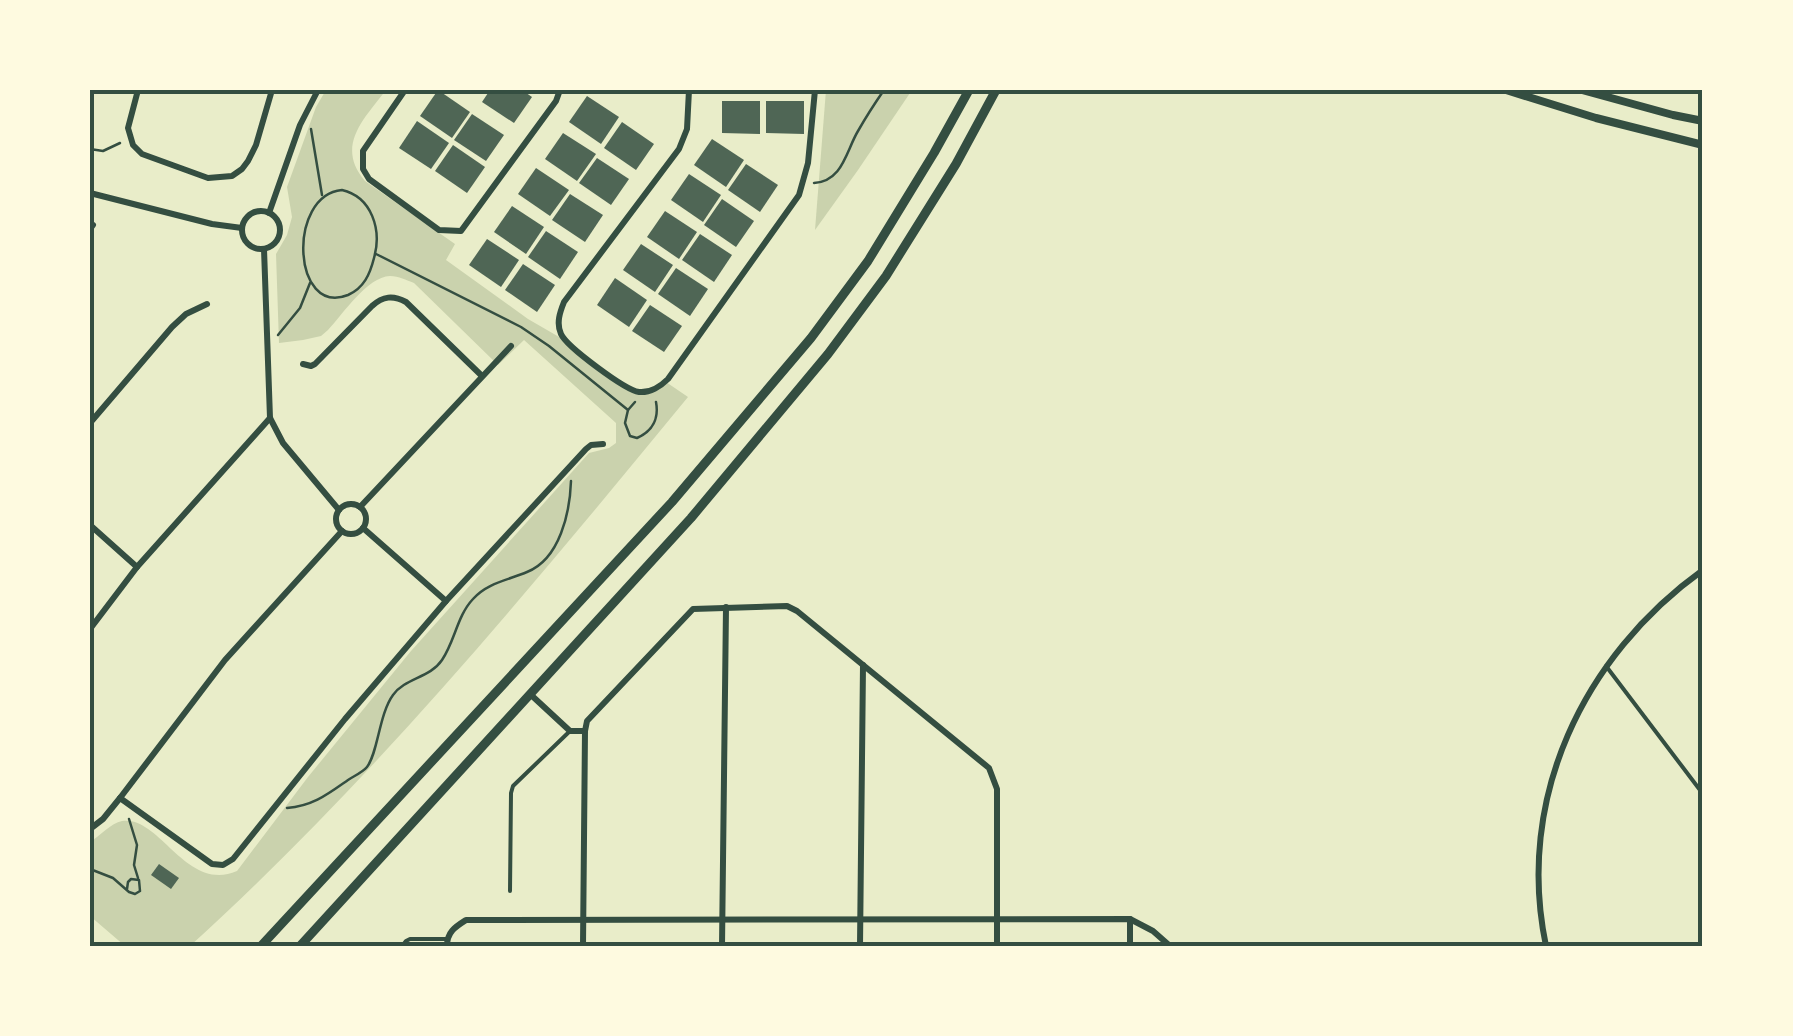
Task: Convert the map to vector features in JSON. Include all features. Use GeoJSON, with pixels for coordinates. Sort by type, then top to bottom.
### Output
{"type":"FeatureCollection","features":[{"type":"Feature","properties":{"kind":"main road"},"geometry":{"type":"LineString","coordinates":[[261,946],[672,502],[812,338],[868,260],[969,90]]}},
{"type":"Feature","properties":{"kind":"main road"},"geometry":{"type":"LineString","coordinates":[[300,946],[691,518],[828,354],[886,276],[956,164],[996,90]]}},
{"type":"Feature","properties":{"kind":"street"},"geometry":{"type":"LineString","coordinates":[[138,90],[128,128],[142,154],[208,178],[232,176],[242,170],[252,154],[272,90]]}},
{"type":"Feature","properties":{"kind":"street"},"geometry":{"type":"LineString","coordinates":[[269,213],[308,106],[318,90]]}},
{"type":"Feature","properties":{"kind":"street"},"geometry":{"type":"LineString","coordinates":[[405,90],[363,151],[363,170],[369,179],[439,230],[452,232],[461,231],[556,101],[560,90]]}},
{"type":"Feature","properties":{"kind":"street"},"geometry":{"type":"LineString","coordinates":[[689,90],[686,129],[679,149],[562,308],[559,326],[563,337],[597,366],[642,392],[664,384],[799,195],[808,163],[815,90]]}},
{"type":"Feature","properties":{"kind":"street"},"geometry":{"type":"LineString","coordinates":[[1506,90],[1703,145]]}},
{"type":"Feature","properties":{"kind":"street"},"geometry":{"type":"LineString","coordinates":[[1582,90],[1703,121]]}},
{"type":"Feature","properties":{"kind":"street"},"geometry":{"type":"LineString","coordinates":[[90,192],[212,224],[242,228]]}},
{"type":"Feature","properties":{"kind":"street"},"geometry":{"type":"LineString","coordinates":[[258,212],[269,213],[278,220],[281,230],[274,245],[264,249],[250,246],[242,228],[248,217],[258,212]]}},
{"type":"Feature","properties":{"kind":"street"},"geometry":{"type":"LineString","coordinates":[[264,249],[270,418],[283,442],[339,510]]}},
{"type":"Feature","properties":{"kind":"street"},"geometry":{"type":"LineString","coordinates":[[303,364],[315,364],[372,306],[382,298],[392,297],[406,302],[482,376]]}},
{"type":"Feature","properties":{"kind":"street"},"geometry":{"type":"LineString","coordinates":[[90,424],[172,327],[186,314],[207,304]]}},
{"type":"Feature","properties":{"kind":"street"},"geometry":{"type":"LineString","coordinates":[[360,507],[511,346]]}},
{"type":"Feature","properties":{"kind":"street"},"geometry":{"type":"LineString","coordinates":[[90,629],[137,567],[270,418]]}},
{"type":"Feature","properties":{"kind":"street"},"geometry":{"type":"LineString","coordinates":[[123,801],[206,860],[218,865],[228,863],[344,718],[446,601],[590,445],[602,444]]}},
{"type":"Feature","properties":{"kind":"street"},"geometry":{"type":"LineString","coordinates":[[348,504],[360,507],[366,516],[363,528],[354,534],[342,531],[336,522],[339,510],[348,504]]}},
{"type":"Feature","properties":{"kind":"street"},"geometry":{"type":"LineString","coordinates":[[90,525],[137,567]]}},
{"type":"Feature","properties":{"kind":"street"},"geometry":{"type":"LineString","coordinates":[[363,528],[446,601]]}},
{"type":"Feature","properties":{"kind":"street"},"geometry":{"type":"LineString","coordinates":[[90,829],[123,801],[225,660],[342,531]]}},
{"type":"Feature","properties":{"kind":"street"},"geometry":{"type":"LineString","coordinates":[[1546,946],[1539,835],[1564,744],[1606,666],[1672,593],[1703,570]]}},
{"type":"Feature","properties":{"kind":"street"},"geometry":{"type":"LineString","coordinates":[[583,946],[588,721],[693,610],[787,606],[989,768],[997,790],[997,946]]}},
{"type":"Feature","properties":{"kind":"street"},"geometry":{"type":"LineString","coordinates":[[722,946],[726,608]]}},
{"type":"Feature","properties":{"kind":"street"},"geometry":{"type":"LineString","coordinates":[[860,946],[863,665]]}},
{"type":"Feature","properties":{"kind":"street"},"geometry":{"type":"LineString","coordinates":[[530,694],[570,731],[585,731]]}},
{"type":"Feature","properties":{"kind":"street"},"geometry":{"type":"LineString","coordinates":[[447,942],[453,928],[466,920],[1130,919],[1170,946]]}},
{"type":"Feature","properties":{"kind":"street"},"geometry":{"type":"LineString","coordinates":[[1130,919],[1130,946]]}},
{"type":"Feature","properties":{"kind":"lane"},"geometry":{"type":"LineString","coordinates":[[1606,666],[1703,794]]}},
{"type":"Feature","properties":{"kind":"lane"},"geometry":{"type":"LineString","coordinates":[[510,892],[513,786],[570,731]]}},
{"type":"Feature","properties":{"kind":"lane"},"geometry":{"type":"LineString","coordinates":[[402,946],[410,939],[447,942]]}},
{"type":"Feature","properties":{"kind":"path"},"geometry":{"type":"LineString","coordinates":[[803,184],[822,183],[834,175],[884,90]]}},
{"type":"Feature","properties":{"kind":"path"},"geometry":{"type":"LineString","coordinates":[[308,106],[322,197]]}},
{"type":"Feature","properties":{"kind":"path"},"geometry":{"type":"LineString","coordinates":[[90,148],[103,151],[131,139]]}},
{"type":"Feature","properties":{"kind":"path"},"geometry":{"type":"LineString","coordinates":[[332,190],[342,190],[361,198],[374,219],[378,235],[367,280],[347,295],[335,298],[315,288],[304,262],[308,221],[322,197],[332,190]]}},
{"type":"Feature","properties":{"kind":"path"},"geometry":{"type":"LineString","coordinates":[[376,254],[521,327],[628,410]]}},
{"type":"Feature","properties":{"kind":"path"},"geometry":{"type":"LineString","coordinates":[[267,348],[300,308],[310,281]]}},
{"type":"Feature","properties":{"kind":"path"},"geometry":{"type":"LineString","coordinates":[[641,397],[628,410],[625,423],[630,436],[637,438],[654,424],[658,414],[654,397]]}},
{"type":"Feature","properties":{"kind":"path"},"geometry":{"type":"LineString","coordinates":[[271,811],[321,800],[367,766],[394,693],[444,658],[462,615],[475,596],[499,581],[538,566],[554,546],[570,497],[568,468]]}},
{"type":"Feature","properties":{"kind":"path"},"geometry":{"type":"LineString","coordinates":[[90,870],[138,893],[141,886],[134,865],[137,845],[123,801]]}},
{"type":"Feature","properties":{"kind":"path"},"geometry":{"type":"LineString","coordinates":[[127,889],[128,882],[138,880]]}},
{"type":"Feature","properties":{"kind":"green space"},"geometry":{"type":"Polygon","coordinates":[[[326,90],[386,90],[356,133],[356,168],[365,181],[455,244],[446,260],[631,389],[666,382],[688,397],[449,681],[258,883],[190,946],[125,946],[90,916],[90,842],[118,822],[136,822],[203,872],[219,875],[237,871],[411,651],[589,453],[616,443],[616,423],[524,340],[498,365],[414,283],[399,277],[381,278],[373,283],[321,336],[279,343],[276,254],[292,217],[287,187],[326,90]]]}},
{"type":"Feature","properties":{"kind":"green space"},"geometry":{"type":"Polygon","coordinates":[[[826,90],[912,90],[815,230],[826,90]]]}},
{"type":"Feature","properties":{"kind":"building"},"geometry":{"type":"Polygon","coordinates":[[[438,90],[470,112],[452,138],[420,116],[438,90]]]}},
{"type":"Feature","properties":{"kind":"building"},"geometry":{"type":"Polygon","coordinates":[[[490,90],[522,90],[532,97],[514,123],[482,102],[490,90]]]}},
{"type":"Feature","properties":{"kind":"building"},"geometry":{"type":"Polygon","coordinates":[[[587,96],[619,117],[601,144],[569,122],[587,96]]]}},
{"type":"Feature","properties":{"kind":"building"},"geometry":{"type":"Polygon","coordinates":[[[722,101],[760,101],[760,134],[722,133],[722,101]]]}},
{"type":"Feature","properties":{"kind":"building"},"geometry":{"type":"Polygon","coordinates":[[[766,101],[804,101],[804,134],[766,133],[766,101]]]}},
{"type":"Feature","properties":{"kind":"building"},"geometry":{"type":"Polygon","coordinates":[[[472,114],[504,135],[486,161],[454,140],[472,114]]]}},
{"type":"Feature","properties":{"kind":"building"},"geometry":{"type":"Polygon","coordinates":[[[417,121],[449,143],[431,169],[399,148],[417,121]]]}},
{"type":"Feature","properties":{"kind":"building"},"geometry":{"type":"Polygon","coordinates":[[[622,122],[654,144],[636,170],[604,148],[622,122]]]}},
{"type":"Feature","properties":{"kind":"building"},"geometry":{"type":"Polygon","coordinates":[[[563,133],[596,154],[577,181],[545,159],[563,133]]]}},
{"type":"Feature","properties":{"kind":"building"},"geometry":{"type":"Polygon","coordinates":[[[712,139],[744,160],[726,187],[694,165],[712,139]]]}},
{"type":"Feature","properties":{"kind":"building"},"geometry":{"type":"Polygon","coordinates":[[[453,145],[485,167],[467,193],[435,171],[453,145]]]}},
{"type":"Feature","properties":{"kind":"building"},"geometry":{"type":"Polygon","coordinates":[[[597,158],[629,179],[611,205],[579,183],[597,158]]]}},
{"type":"Feature","properties":{"kind":"building"},"geometry":{"type":"Polygon","coordinates":[[[746,164],[778,185],[760,212],[728,190],[746,164]]]}},
{"type":"Feature","properties":{"kind":"building"},"geometry":{"type":"Polygon","coordinates":[[[536,168],[569,190],[550,216],[518,194],[536,168]]]}},
{"type":"Feature","properties":{"kind":"building"},"geometry":{"type":"Polygon","coordinates":[[[689,174],[721,195],[703,222],[671,200],[689,174]]]}},
{"type":"Feature","properties":{"kind":"building"},"geometry":{"type":"Polygon","coordinates":[[[570,194],[603,215],[585,242],[552,220],[570,194]]]}},
{"type":"Feature","properties":{"kind":"building"},"geometry":{"type":"Polygon","coordinates":[[[722,199],[754,221],[736,247],[704,225],[722,199]]]}},
{"type":"Feature","properties":{"kind":"building"},"geometry":{"type":"Polygon","coordinates":[[[512,206],[544,227],[526,254],[494,232],[512,206]]]}},
{"type":"Feature","properties":{"kind":"building"},"geometry":{"type":"Polygon","coordinates":[[[665,211],[697,232],[679,259],[647,237],[665,211]]]}},
{"type":"Feature","properties":{"kind":"building"},"geometry":{"type":"Polygon","coordinates":[[[546,231],[578,252],[560,279],[528,257],[546,231]]]}},
{"type":"Feature","properties":{"kind":"building"},"geometry":{"type":"Polygon","coordinates":[[[700,234],[732,255],[714,282],[682,260],[700,234]]]}},
{"type":"Feature","properties":{"kind":"building"},"geometry":{"type":"Polygon","coordinates":[[[487,239],[519,260],[501,287],[469,265],[487,239]]]}},
{"type":"Feature","properties":{"kind":"building"},"geometry":{"type":"Polygon","coordinates":[[[641,244],[673,265],[655,292],[623,270],[641,244]]]}},
{"type":"Feature","properties":{"kind":"building"},"geometry":{"type":"Polygon","coordinates":[[[523,264],[555,285],[537,312],[505,290],[523,264]]]}},
{"type":"Feature","properties":{"kind":"building"},"geometry":{"type":"Polygon","coordinates":[[[676,268],[708,289],[690,316],[658,294],[676,268]]]}},
{"type":"Feature","properties":{"kind":"building"},"geometry":{"type":"Polygon","coordinates":[[[615,278],[647,300],[629,327],[597,305],[615,278]]]}},
{"type":"Feature","properties":{"kind":"building"},"geometry":{"type":"Polygon","coordinates":[[[650,305],[682,326],[664,352],[632,331],[650,305]]]}},
{"type":"Feature","properties":{"kind":"building"},"geometry":{"type":"Polygon","coordinates":[[[159,864],[179,878],[171,889],[151,875],[159,864]]]}}]}
